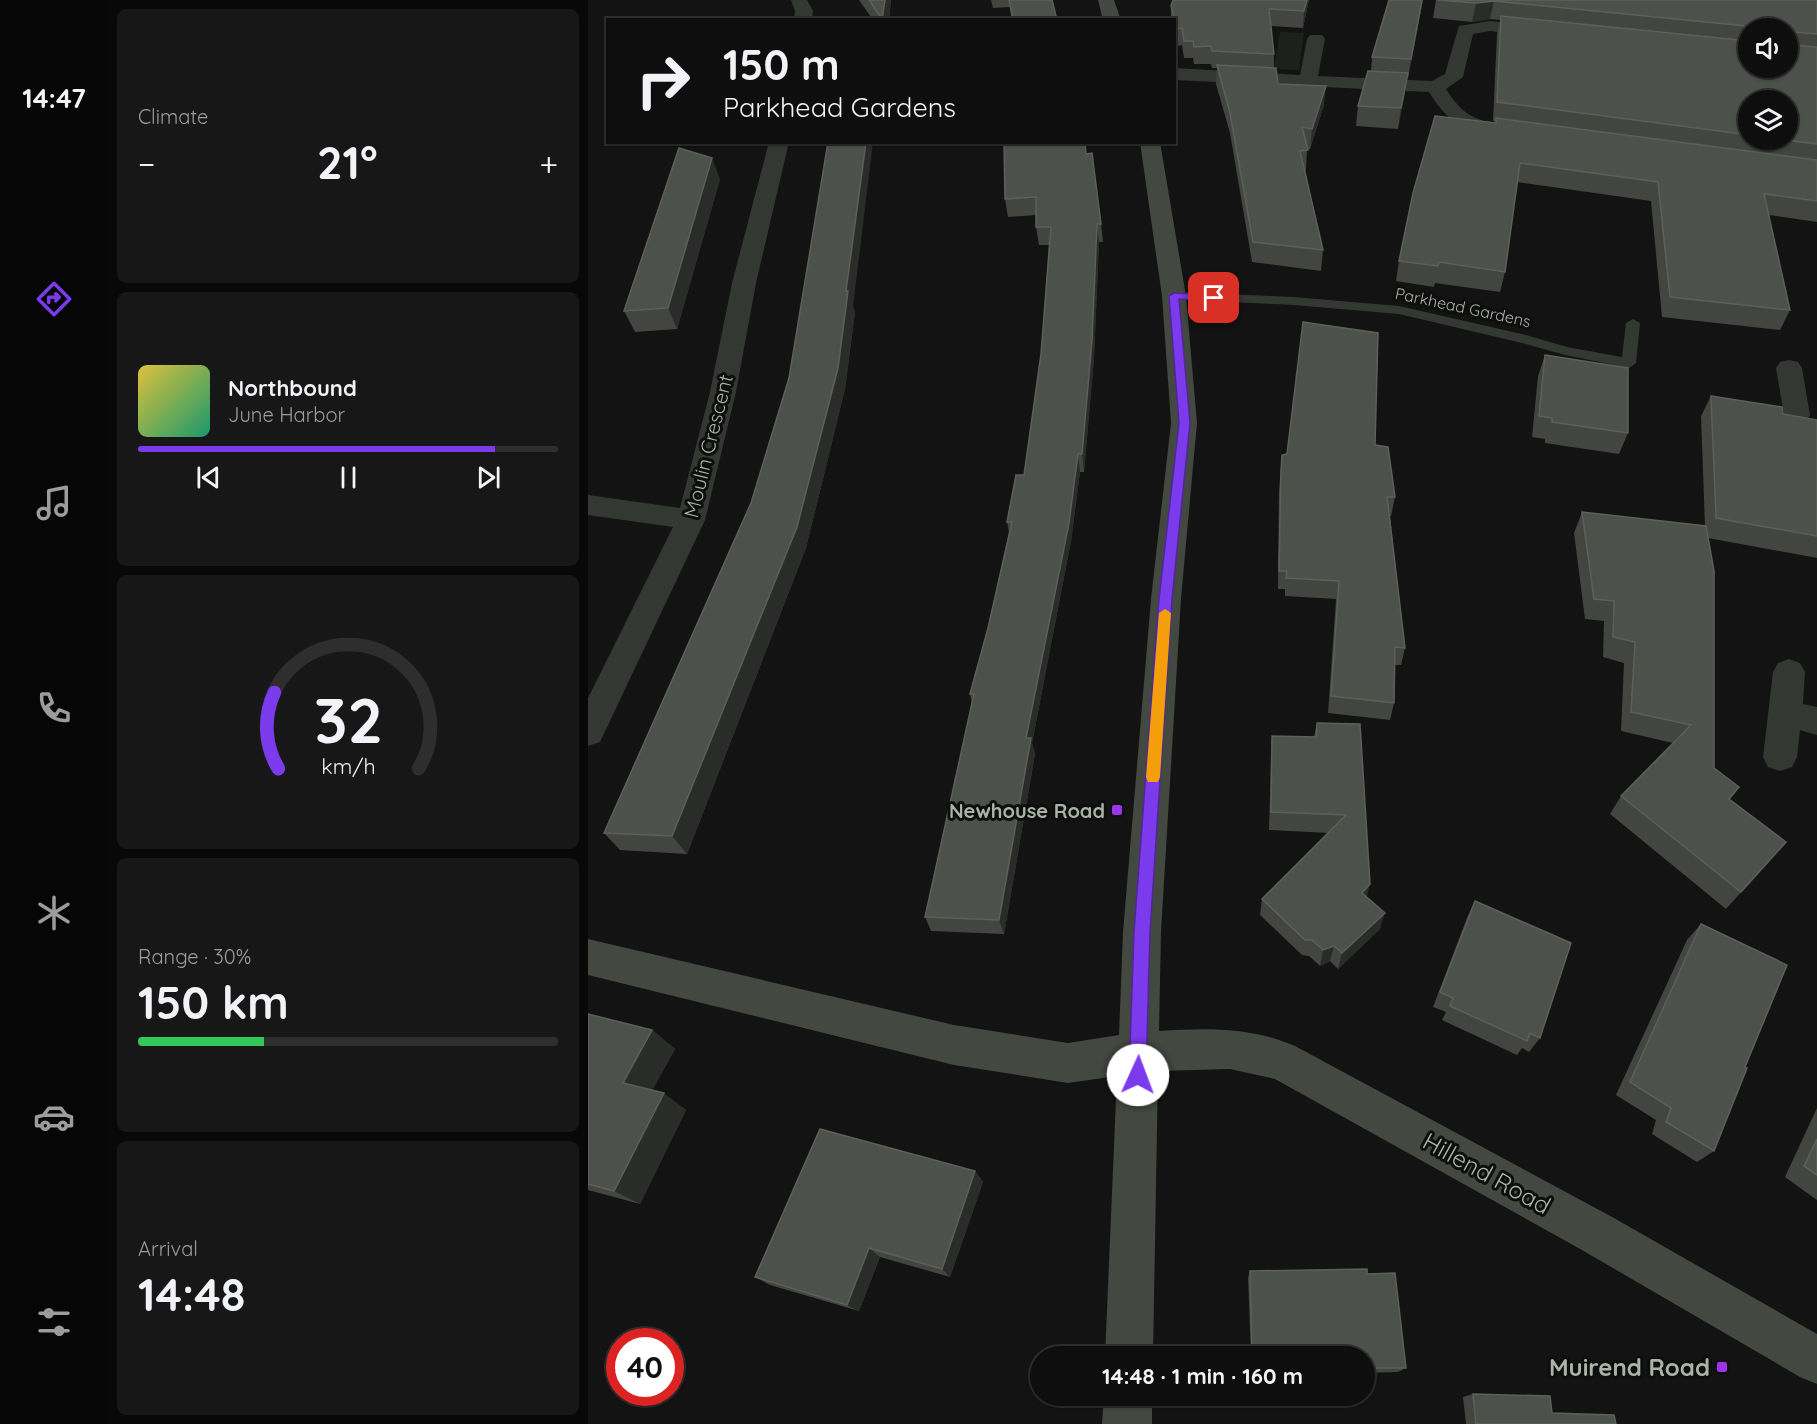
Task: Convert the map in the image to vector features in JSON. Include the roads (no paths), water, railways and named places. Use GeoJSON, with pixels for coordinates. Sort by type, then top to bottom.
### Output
{"type":"FeatureCollection","features":[{"type":"Feature","properties":{"kind":"street"},"geometry":{"type":"LineString","coordinates":[[800,0],[804,11],[803,18]]}},
{"type":"Feature","properties":{"kind":"street"},"geometry":{"type":"LineString","coordinates":[[1106,0],[1111,18]]}},
{"type":"Feature","properties":{"kind":"street"},"geometry":{"type":"LineString","coordinates":[[1176,74],[1435,87],[1454,77],[1465,30],[1490,26],[1561,34]]}},
{"type":"Feature","properties":{"kind":"street"},"geometry":{"type":"LineString","coordinates":[[1308,80],[1316,39]]}},
{"type":"Feature","properties":{"kind":"street"},"geometry":{"type":"LineString","coordinates":[[1435,87],[1453,114],[1469,126],[1515,133]]}},
{"type":"Feature","properties":{"kind":"street","name":"Moulin Crescent"},"geometry":{"type":"LineString","coordinates":[[588,732],[691,520],[723,392],[744,283],[779,144]]}},
{"type":"Feature","properties":{"kind":"street"},"geometry":{"type":"LineString","coordinates":[[1130,1346],[1142,932],[1166,599],[1184,423],[1174,296],[1150,144]]}},
{"type":"Feature","properties":{"kind":"street"},"geometry":{"type":"LineString","coordinates":[[588,505],[691,520]]}},
{"type":"Feature","properties":{"kind":"street"},"geometry":{"type":"LineString","coordinates":[[1779,757],[1789,672]]}},
{"type":"Feature","properties":{"kind":"street"},"geometry":{"type":"LineString","coordinates":[[1786,712],[1817,722]]}},
{"type":"Feature","properties":{"kind":"street"},"geometry":{"type":"LineString","coordinates":[[588,957],[954,1045],[1068,1063],[1138,1052]]}},
{"type":"Feature","properties":{"kind":"street","name":"Hillend Road"},"geometry":{"type":"LineString","coordinates":[[1138,1052],[1230,1048],[1281,1060],[1598,1234],[1817,1360]]}},
{"type":"Feature","properties":{"kind":"street"},"geometry":{"type":"LineString","coordinates":[[1127,1424],[1128,1406]]}},
{"type":"Feature","properties":{"kind":"lane","name":"Parkhead Gardens"},"geometry":{"type":"LineString","coordinates":[[1174,296],[1294,301],[1400,310],[1526,339],[1565,351],[1629,363],[1633,323]]}},
{"type":"Feature","properties":{"kind":"place","name":"Newhouse Road"},"geometry":{"type":"Point","coordinates":[1117,810]}},
{"type":"Feature","properties":{"kind":"place","name":"Muirend Road"},"geometry":{"type":"Point","coordinates":[1722,1367]}}]}
